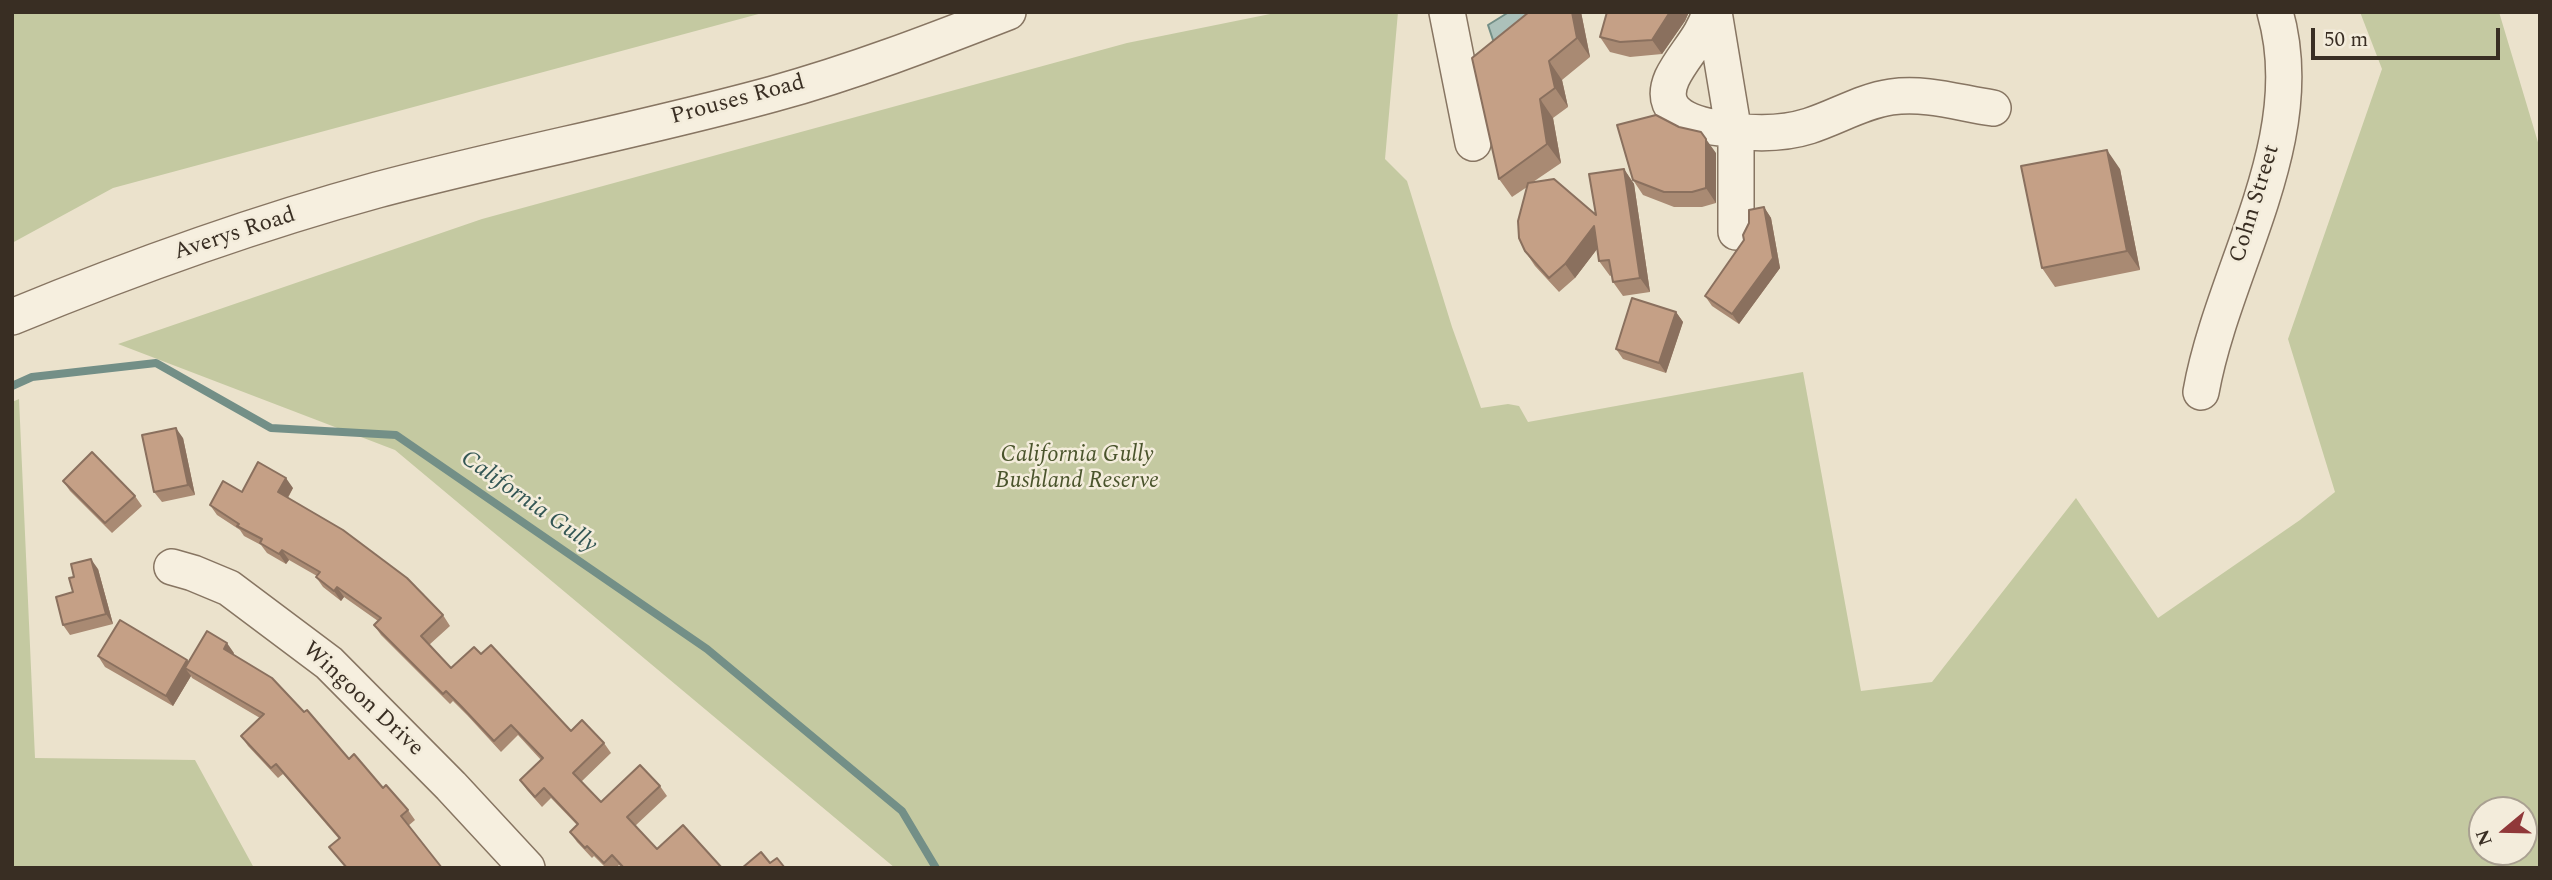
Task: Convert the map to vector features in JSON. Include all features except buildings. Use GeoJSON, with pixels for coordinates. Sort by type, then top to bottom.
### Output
{"type":"FeatureCollection","features":[{"type":"Feature","properties":{"kind":"street","name":"Prouses Road"},"geometry":{"type":"LineString","coordinates":[[462,168],[774,93],[862,66],[1008,12]]}},
{"type":"Feature","properties":{"kind":"street"},"geometry":{"type":"LineString","coordinates":[[1447,12],[1473,143]]}},
{"type":"Feature","properties":{"kind":"street"},"geometry":{"type":"LineString","coordinates":[[1712,12],[1734,130],[1736,232]]}},
{"type":"Feature","properties":{"kind":"street"},"geometry":{"type":"LineString","coordinates":[[1712,12],[1669,88],[1669,101],[1674,110],[1685,118],[1708,127],[1768,135],[1808,127],[1846,111],[1891,97],[1935,96],[1993,108]]}},
{"type":"Feature","properties":{"kind":"street","name":"Cohn Street"},"geometry":{"type":"LineString","coordinates":[[2201,392],[2213,338],[2262,194],[2277,140],[2285,78],[2284,47],[2275,12]]}},
{"type":"Feature","properties":{"kind":"street","name":"Averys Road"},"geometry":{"type":"LineString","coordinates":[[12,317],[117,275],[261,225],[376,190],[462,168]]}},
{"type":"Feature","properties":{"kind":"street","name":"Wingoon Drive"},"geometry":{"type":"LineString","coordinates":[[172,568],[193,573],[229,588],[330,663],[527,868]]}},
{"type":"Feature","properties":{"kind":"green space"},"geometry":{"type":"Polygon","coordinates":[[[12,12],[766,12],[113,188],[12,243],[12,12]]]}},
{"type":"Feature","properties":{"kind":"green space","name":"California Gully Bushland Reserve"},"geometry":{"type":"Polygon","coordinates":[[[1280,12],[1398,12],[1385,159],[1407,181],[1452,327],[1481,408],[1508,404],[1519,406],[1528,422],[1803,372],[1861,691],[1932,682],[2076,498],[2158,618],[2300,520],[2335,492],[2288,339],[2382,69],[2360,12],[2499,12],[2540,149],[2540,868],[895,868],[395,450],[118,344],[482,219],[1127,43],[1280,12]]]}},
{"type":"Feature","properties":{"kind":"green space"},"geometry":{"type":"Polygon","coordinates":[[[19,399],[35,758],[195,760],[254,868],[12,868],[12,402],[19,399]]]}},
{"type":"Feature","properties":{"kind":"water"},"geometry":{"type":"Polygon","coordinates":[[[1509,12],[1552,12],[1498,45],[1493,40],[1488,25],[1509,12]]]}},
{"type":"Feature","properties":{"kind":"waterway","name":"California Gully"},"geometry":{"type":"LineString","coordinates":[[12,386],[32,377],[156,363],[271,428],[396,435],[707,649],[902,811],[936,868]]}}]}
